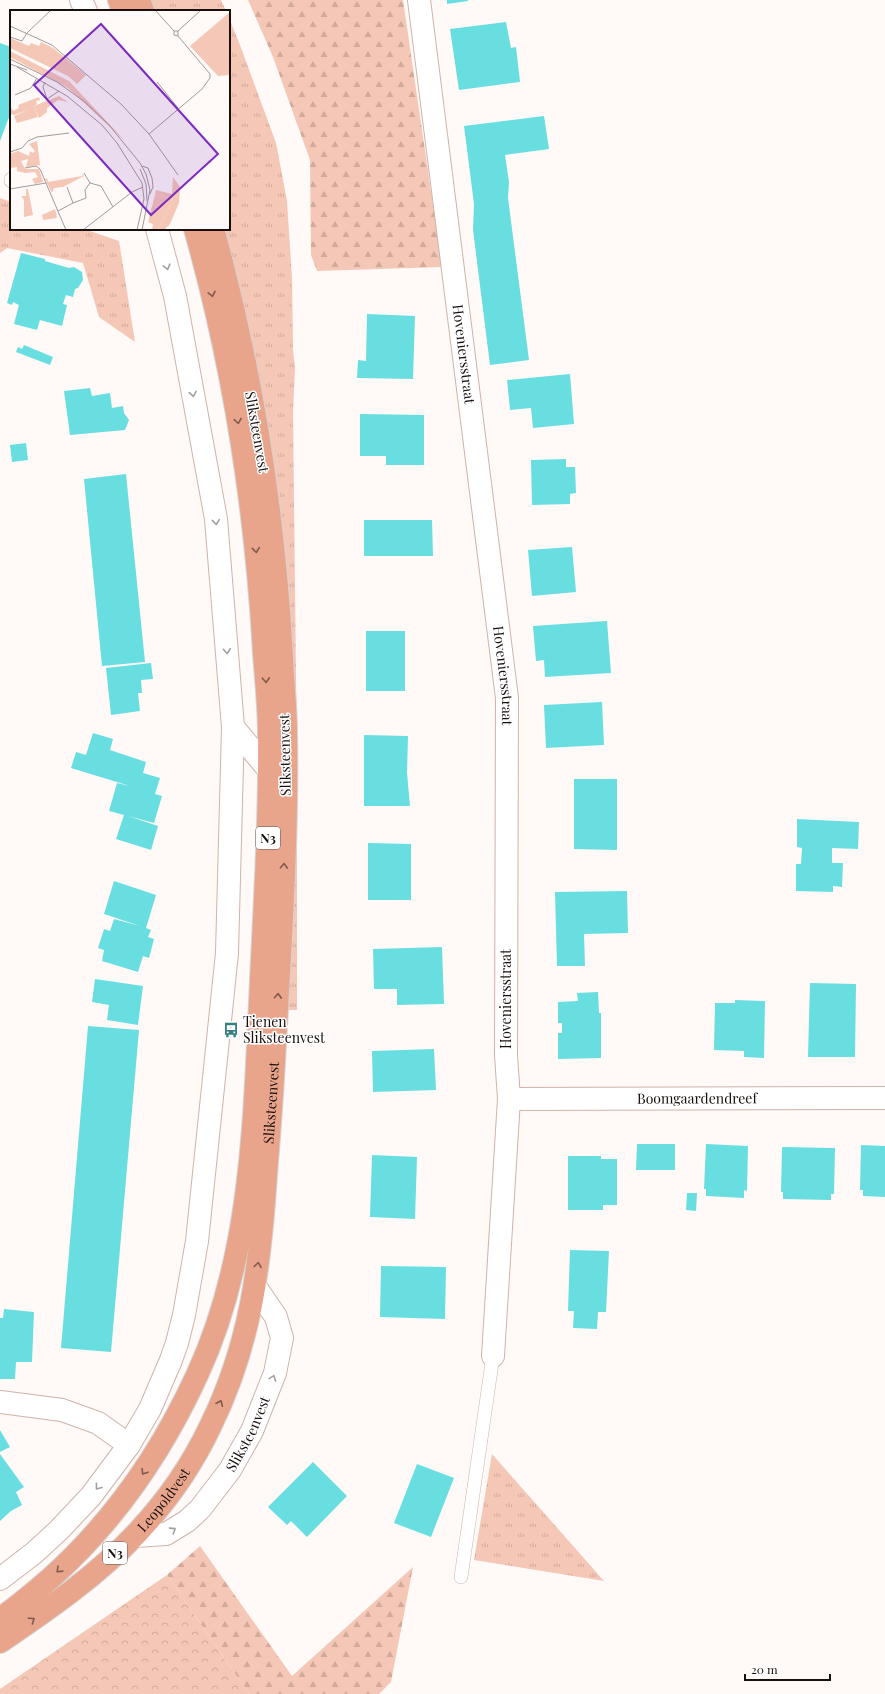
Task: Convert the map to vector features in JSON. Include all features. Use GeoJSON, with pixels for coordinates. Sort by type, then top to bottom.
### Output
{"type":"FeatureCollection","features":[{"type":"Feature","properties":{"kind":"main road"},"geometry":{"type":"LineString","coordinates":[[119,0],[123,10]]}},
{"type":"Feature","properties":{"kind":"main road"},"geometry":{"type":"LineString","coordinates":[[139,0],[143,10]]}},
{"type":"Feature","properties":{"kind":"main road","name":"Sliksteenvest"},"geometry":{"type":"LineString","coordinates":[[0,1619],[52,1577],[76,1554],[138,1480],[164,1439],[198,1373],[212,1340],[235,1258],[244,1213],[257,1055],[267,860],[269,730],[261,602],[253,515],[233,390],[207,270],[195,230]]}},
{"type":"Feature","properties":{"kind":"main road","name":"Sliksteenvest"},"geometry":{"type":"LineString","coordinates":[[204,1438],[212,1424],[236,1365],[252,1308],[261,1248],[279,973],[286,819],[286,728],[279,599],[263,459],[228,283],[213,230]]}},
{"type":"Feature","properties":{"kind":"main road","name":"Leopoldvest"},"geometry":{"type":"LineString","coordinates":[[0,1642],[48,1609],[135,1536],[158,1508],[204,1438]]}},
{"type":"Feature","properties":{"kind":"street"},"geometry":{"type":"LineString","coordinates":[[81,0],[86,10]]}},
{"type":"Feature","properties":{"kind":"street","name":"Hoveniersstraat"},"geometry":{"type":"LineString","coordinates":[[419,0],[507,698],[506,1055],[509,1099],[493,1356]]}},
{"type":"Feature","properties":{"kind":"street"},"geometry":{"type":"LineString","coordinates":[[0,1579],[34,1553],[58,1532],[91,1496],[129,1445],[150,1409],[171,1360],[184,1315],[197,1241],[227,954],[233,727],[216,519],[175,296],[157,230]]}},
{"type":"Feature","properties":{"kind":"street","name":"Sliksteenvest"},"geometry":{"type":"LineString","coordinates":[[233,727],[269,770]]}},
{"type":"Feature","properties":{"kind":"street","name":"Boomgaardendreef"},"geometry":{"type":"LineString","coordinates":[[509,1099],[885,1098]]}},
{"type":"Feature","properties":{"kind":"street","name":"Sliksteenvest"},"geometry":{"type":"LineString","coordinates":[[135,1536],[166,1534],[187,1521],[200,1509],[230,1470],[252,1431],[275,1373],[282,1338],[276,1317],[255,1286]]}},
{"type":"Feature","properties":{"kind":"street"},"geometry":{"type":"LineString","coordinates":[[0,1402],[62,1410],[98,1423],[129,1445]]}},
{"type":"Feature","properties":{"kind":"lane"},"geometry":{"type":"LineString","coordinates":[[461,1577],[493,1356]]}},
{"type":"Feature","properties":{"kind":"green space"},"geometry":{"type":"Polygon","coordinates":[[[146,0],[221,0],[226,10],[151,10],[146,0]]]}},
{"type":"Feature","properties":{"kind":"green space"},"geometry":{"type":"Polygon","coordinates":[[[248,0],[403,0],[442,267],[317,271],[311,255],[310,160],[273,57],[248,0]]]}},
{"type":"Feature","properties":{"kind":"green space"},"geometry":{"type":"Polygon","coordinates":[[[230,20],[276,143],[287,201],[292,278],[293,350],[295,367],[293,412],[297,764],[297,1010],[284,1010],[265,437],[228,241],[224,230],[230,230],[230,20]]]}},
{"type":"Feature","properties":{"kind":"green space"},"geometry":{"type":"Polygon","coordinates":[[[0,198],[10,202],[10,230],[87,230],[119,241],[135,342],[99,317],[83,263],[7,248],[0,253],[0,198]]]}},
{"type":"Feature","properties":{"kind":"green space"},"geometry":{"type":"Polygon","coordinates":[[[492,1454],[604,1581],[474,1560],[492,1454]]]}},
{"type":"Feature","properties":{"kind":"green space"},"geometry":{"type":"Polygon","coordinates":[[[200,1546],[292,1676],[413,1567],[391,1682],[379,1694],[249,1694],[167,1575],[200,1546]]]}},
{"type":"Feature","properties":{"kind":"green space"},"geometry":{"type":"Polygon","coordinates":[[[167,1575],[249,1694],[0,1694],[0,1689],[167,1575]]]}},
{"type":"Feature","properties":{"kind":"building"},"geometry":{"type":"Polygon","coordinates":[[[447,0],[468,0],[468,1],[447,4],[447,0]]]}},
{"type":"Feature","properties":{"kind":"building"},"geometry":{"type":"Polygon","coordinates":[[[506,22],[511,48],[516,47],[520,82],[459,90],[450,29],[506,22]]]}},
{"type":"Feature","properties":{"kind":"building"},"geometry":{"type":"Polygon","coordinates":[[[0,43],[10,47],[10,115],[0,141],[0,43]]]}},
{"type":"Feature","properties":{"kind":"building"},"geometry":{"type":"Polygon","coordinates":[[[544,116],[549,149],[505,155],[509,182],[508,198],[529,360],[490,365],[473,230],[474,204],[464,126],[544,116]]]}},
{"type":"Feature","properties":{"kind":"building"},"geometry":{"type":"Polygon","coordinates":[[[21,253],[45,259],[45,261],[69,268],[74,267],[82,272],[83,280],[78,288],[75,289],[73,297],[66,295],[63,304],[67,305],[62,326],[40,320],[37,330],[14,324],[19,305],[13,302],[12,305],[7,303],[21,253]]]}},
{"type":"Feature","properties":{"kind":"building"},"geometry":{"type":"Polygon","coordinates":[[[367,314],[415,316],[413,379],[357,378],[358,360],[366,361],[367,314]]]}},
{"type":"Feature","properties":{"kind":"building"},"geometry":{"type":"Polygon","coordinates":[[[24,345],[53,357],[50,365],[16,352],[18,347],[22,349],[24,345]]]}},
{"type":"Feature","properties":{"kind":"building"},"geometry":{"type":"Polygon","coordinates":[[[570,374],[574,424],[533,428],[531,408],[510,410],[507,380],[570,374]]]}},
{"type":"Feature","properties":{"kind":"building"},"geometry":{"type":"Polygon","coordinates":[[[90,388],[92,396],[110,393],[112,408],[123,406],[124,413],[129,420],[125,430],[70,435],[64,391],[90,388]]]}},
{"type":"Feature","properties":{"kind":"building"},"geometry":{"type":"Polygon","coordinates":[[[360,414],[424,415],[424,465],[386,465],[386,456],[360,456],[360,414]]]}},
{"type":"Feature","properties":{"kind":"building"},"geometry":{"type":"Polygon","coordinates":[[[26,443],[28,460],[12,462],[10,445],[26,443]]]}},
{"type":"Feature","properties":{"kind":"building"},"geometry":{"type":"Polygon","coordinates":[[[566,459],[566,467],[575,467],[576,493],[570,494],[570,504],[532,505],[531,460],[566,459]]]}},
{"type":"Feature","properties":{"kind":"building"},"geometry":{"type":"Polygon","coordinates":[[[126,474],[145,662],[102,666],[84,479],[126,474]]]}},
{"type":"Feature","properties":{"kind":"building"},"geometry":{"type":"Polygon","coordinates":[[[364,520],[432,520],[433,556],[364,556],[364,520]]]}},
{"type":"Feature","properties":{"kind":"building"},"geometry":{"type":"Polygon","coordinates":[[[572,547],[576,592],[532,596],[528,550],[572,547]]]}},
{"type":"Feature","properties":{"kind":"building"},"geometry":{"type":"Polygon","coordinates":[[[607,621],[611,673],[545,677],[544,660],[536,661],[533,626],[607,621]]]}},
{"type":"Feature","properties":{"kind":"building"},"geometry":{"type":"Polygon","coordinates":[[[366,631],[405,631],[405,691],[366,691],[366,631]]]}},
{"type":"Feature","properties":{"kind":"building"},"geometry":{"type":"Polygon","coordinates":[[[151,663],[153,679],[141,680],[142,693],[138,693],[140,711],[111,715],[106,668],[151,663]]]}},
{"type":"Feature","properties":{"kind":"building"},"geometry":{"type":"Polygon","coordinates":[[[602,702],[604,745],[546,748],[544,705],[602,702]]]}},
{"type":"Feature","properties":{"kind":"building"},"geometry":{"type":"Polygon","coordinates":[[[93,733],[113,739],[110,750],[146,762],[143,773],[160,778],[155,794],[162,796],[154,823],[128,816],[158,826],[151,850],[116,839],[124,815],[109,811],[117,783],[130,786],[71,768],[76,752],[86,755],[93,733]]]}},
{"type":"Feature","properties":{"kind":"building"},"geometry":{"type":"Polygon","coordinates":[[[364,735],[408,736],[407,773],[410,806],[364,806],[364,735]]]}},
{"type":"Feature","properties":{"kind":"building"},"geometry":{"type":"Polygon","coordinates":[[[574,779],[617,779],[617,850],[574,849],[574,779]]]}},
{"type":"Feature","properties":{"kind":"building"},"geometry":{"type":"Polygon","coordinates":[[[797,819],[859,822],[858,849],[832,848],[832,863],[843,863],[842,887],[833,886],[833,892],[796,891],[796,864],[801,864],[802,848],[797,847],[797,819]]]}},
{"type":"Feature","properties":{"kind":"building"},"geometry":{"type":"Polygon","coordinates":[[[368,843],[411,844],[411,900],[368,900],[368,843]]]}},
{"type":"Feature","properties":{"kind":"building"},"geometry":{"type":"Polygon","coordinates":[[[114,881],[156,895],[146,928],[151,930],[148,937],[154,939],[149,958],[143,956],[138,972],[102,961],[104,950],[98,948],[104,929],[110,931],[114,919],[140,926],[104,914],[114,881]]]}},
{"type":"Feature","properties":{"kind":"building"},"geometry":{"type":"Polygon","coordinates":[[[627,891],[628,933],[584,934],[585,966],[557,966],[555,892],[627,891]]]}},
{"type":"Feature","properties":{"kind":"building"},"geometry":{"type":"Polygon","coordinates":[[[442,947],[444,1004],[397,1005],[397,989],[374,989],[373,949],[442,947]]]}},
{"type":"Feature","properties":{"kind":"building"},"geometry":{"type":"Polygon","coordinates":[[[95,979],[143,986],[138,1025],[107,1020],[109,1005],[92,1002],[95,979]]]}},
{"type":"Feature","properties":{"kind":"building"},"geometry":{"type":"Polygon","coordinates":[[[810,983],[856,984],[855,1057],[808,1057],[810,983]]]}},
{"type":"Feature","properties":{"kind":"building"},"geometry":{"type":"Polygon","coordinates":[[[598,992],[599,1013],[601,1013],[601,1058],[558,1059],[558,1033],[562,1033],[562,1023],[558,1023],[558,1002],[578,1001],[577,993],[598,992]]]}},
{"type":"Feature","properties":{"kind":"building"},"geometry":{"type":"Polygon","coordinates":[[[735,1000],[765,1001],[764,1058],[744,1057],[744,1051],[714,1050],[715,1003],[735,1003],[735,1000]]]}},
{"type":"Feature","properties":{"kind":"building"},"geometry":{"type":"Polygon","coordinates":[[[88,1026],[139,1030],[111,1352],[61,1348],[88,1026]]]}},
{"type":"Feature","properties":{"kind":"building"},"geometry":{"type":"Polygon","coordinates":[[[434,1049],[436,1090],[373,1092],[372,1051],[434,1049]]]}},
{"type":"Feature","properties":{"kind":"building"},"geometry":{"type":"Polygon","coordinates":[[[637,1144],[675,1144],[675,1170],[636,1170],[637,1144]]]}},
{"type":"Feature","properties":{"kind":"building"},"geometry":{"type":"Polygon","coordinates":[[[706,1144],[748,1146],[747,1191],[744,1190],[744,1198],[706,1196],[706,1189],[704,1189],[706,1144]]]}},
{"type":"Feature","properties":{"kind":"building"},"geometry":{"type":"Polygon","coordinates":[[[861,1145],[885,1146],[885,1197],[863,1196],[863,1190],[860,1190],[861,1145]]]}},
{"type":"Feature","properties":{"kind":"building"},"geometry":{"type":"Polygon","coordinates":[[[782,1147],[835,1148],[834,1194],[831,1194],[831,1200],[783,1199],[783,1192],[781,1192],[782,1147]]]}},
{"type":"Feature","properties":{"kind":"building"},"geometry":{"type":"Polygon","coordinates":[[[372,1155],[417,1157],[415,1219],[370,1217],[372,1155]]]}},
{"type":"Feature","properties":{"kind":"building"},"geometry":{"type":"Polygon","coordinates":[[[568,1156],[601,1156],[601,1159],[617,1159],[617,1205],[603,1205],[603,1210],[568,1210],[568,1156]]]}},
{"type":"Feature","properties":{"kind":"building"},"geometry":{"type":"Polygon","coordinates":[[[687,1193],[697,1193],[696,1211],[686,1210],[687,1193]]]}},
{"type":"Feature","properties":{"kind":"building"},"geometry":{"type":"Polygon","coordinates":[[[570,1250],[609,1251],[606,1312],[598,1312],[597,1329],[573,1328],[574,1311],[568,1311],[570,1250]]]}},
{"type":"Feature","properties":{"kind":"building"},"geometry":{"type":"Polygon","coordinates":[[[381,1266],[446,1267],[445,1319],[380,1317],[381,1266]]]}},
{"type":"Feature","properties":{"kind":"building"},"geometry":{"type":"Polygon","coordinates":[[[4,1309],[34,1312],[32,1362],[16,1362],[15,1379],[0,1379],[0,1318],[3,1318],[4,1309]]]}},
{"type":"Feature","properties":{"kind":"building"},"geometry":{"type":"Polygon","coordinates":[[[0,1430],[10,1447],[0,1452],[0,1430]]]}},
{"type":"Feature","properties":{"kind":"building"},"geometry":{"type":"Polygon","coordinates":[[[0,1454],[24,1487],[16,1492],[22,1505],[11,1511],[0,1521],[0,1454]]]}},
{"type":"Feature","properties":{"kind":"building"},"geometry":{"type":"Polygon","coordinates":[[[313,1462],[347,1496],[307,1537],[291,1521],[287,1525],[268,1507],[313,1462]]]}},
{"type":"Feature","properties":{"kind":"building"},"geometry":{"type":"Polygon","coordinates":[[[417,1464],[454,1478],[431,1537],[394,1523],[417,1464]]]}},
{"type":"Feature","properties":{"kind":"place","name":"Tienen Sliksteenvest"},"geometry":{"type":"Point","coordinates":[231,1030]}}]}
